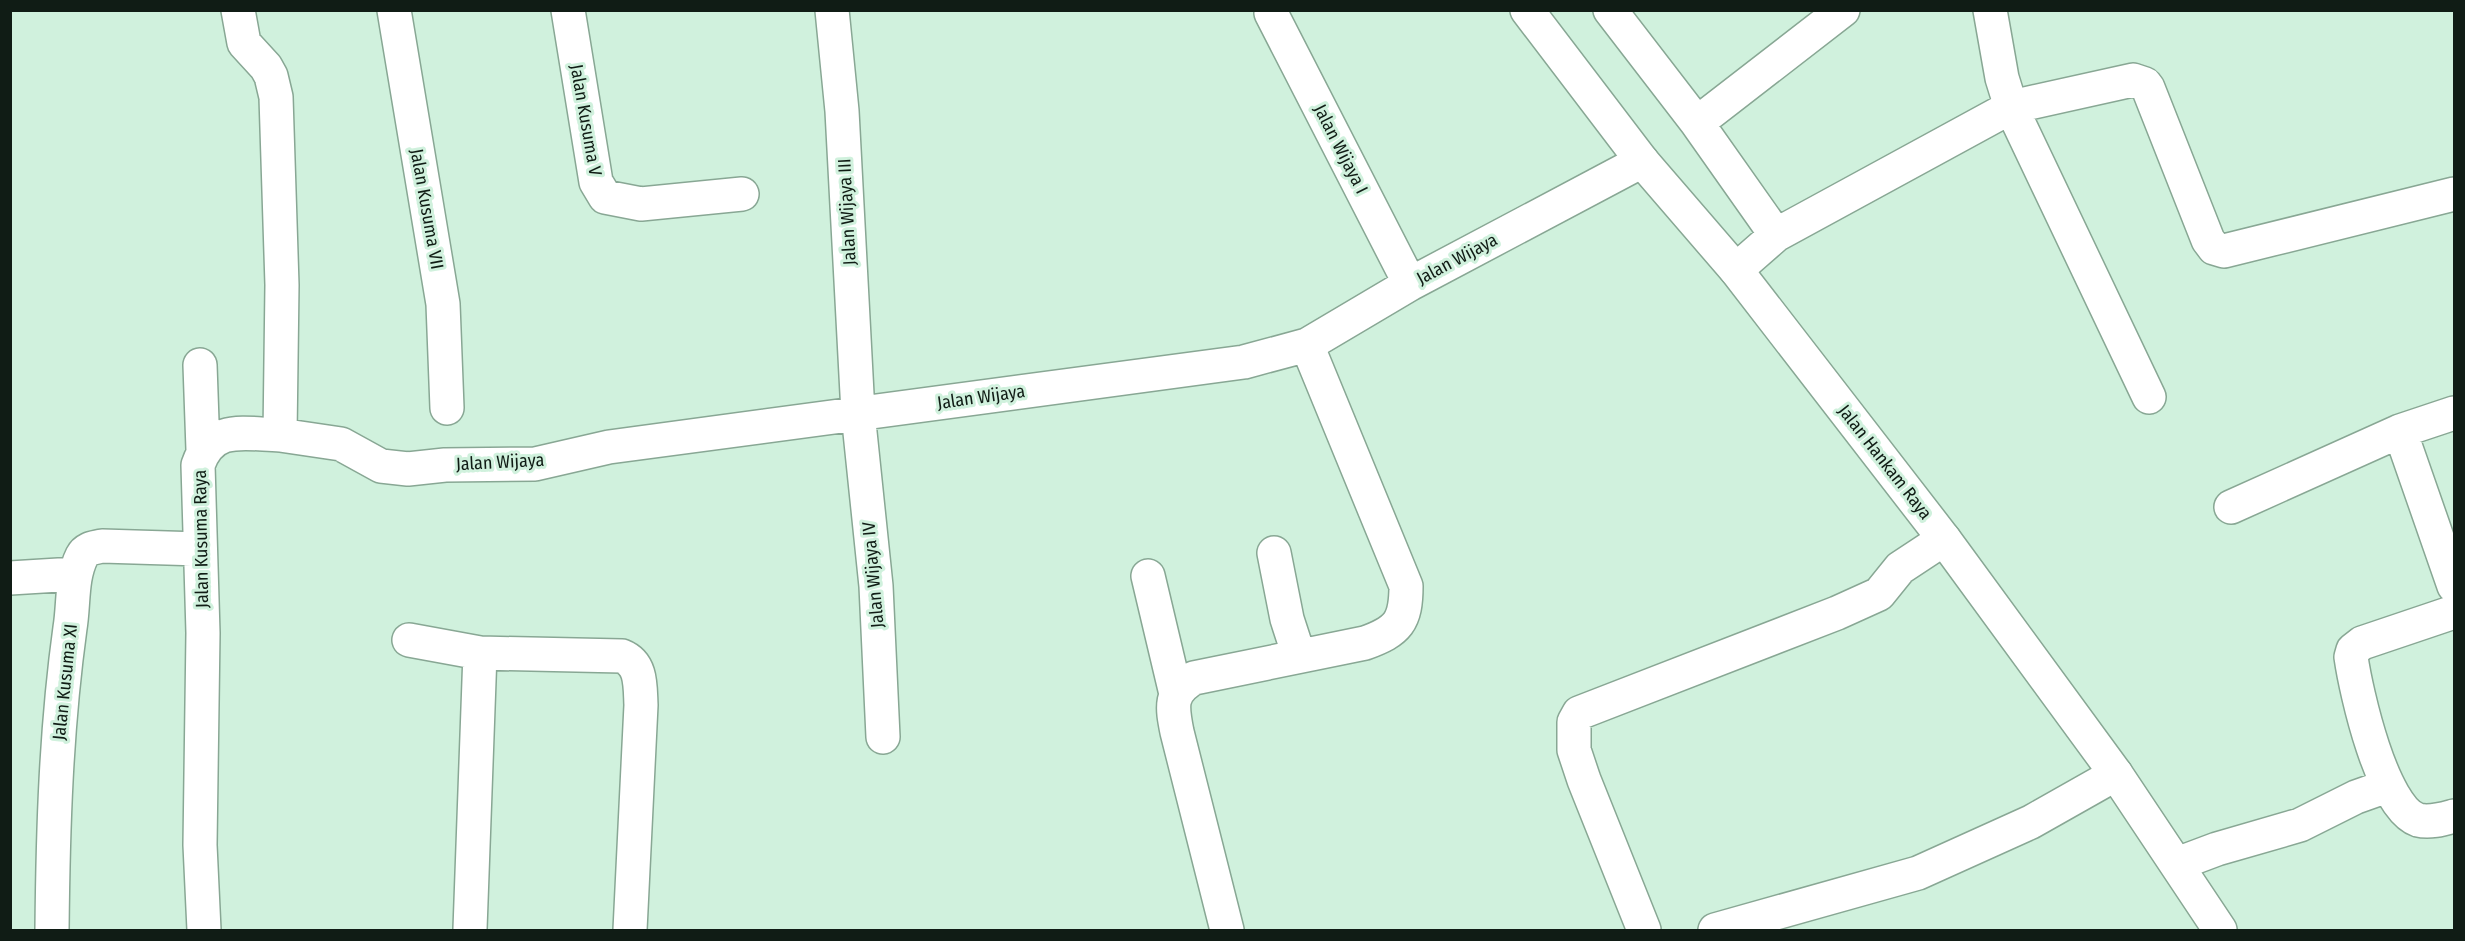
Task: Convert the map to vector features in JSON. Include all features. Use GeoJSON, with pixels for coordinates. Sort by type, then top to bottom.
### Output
{"type":"FeatureCollection","features":[{"type":"Feature","properties":{"kind":"street"},"geometry":{"type":"LineString","coordinates":[[238,10],[244,43],[266,67],[271,76],[276,97],[282,285],[280,435]]}},
{"type":"Feature","properties":{"kind":"street","name":"Jalan Kusuma VII"},"geometry":{"type":"LineString","coordinates":[[394,10],[443,304],[447,408]]}},
{"type":"Feature","properties":{"kind":"street","name":"Jalan Kusuma V"},"geometry":{"type":"LineString","coordinates":[[568,10],[596,182],[605,197],[641,204],[741,194]]}},
{"type":"Feature","properties":{"kind":"street","name":"Jalan Wijaya III"},"geometry":{"type":"LineString","coordinates":[[832,10],[842,111],[858,413]]}},
{"type":"Feature","properties":{"kind":"street","name":"Jalan Hankam Raya"},"geometry":{"type":"LineString","coordinates":[[1527,10],[1642,161],[1736,270],[1944,539],[2115,774],[2220,930]]}},
{"type":"Feature","properties":{"kind":"street"},"geometry":{"type":"LineString","coordinates":[[1610,10],[1697,123],[1776,235]]}},
{"type":"Feature","properties":{"kind":"street"},"geometry":{"type":"LineString","coordinates":[[1697,123],[1843,10]]}},
{"type":"Feature","properties":{"kind":"street"},"geometry":{"type":"LineString","coordinates":[[1990,10],[2002,78],[2011,107],[2149,397]]}},
{"type":"Feature","properties":{"kind":"street","name":"Jalan Wijaya I"},"geometry":{"type":"LineString","coordinates":[[1271,13],[1410,284]]}},
{"type":"Feature","properties":{"kind":"street"},"geometry":{"type":"LineString","coordinates":[[1736,270],[1776,235],[2011,107],[2133,80],[2145,84],[2148,88],[2208,240],[2214,248],[2224,251],[2454,194]]}},
{"type":"Feature","properties":{"kind":"street","name":"Jalan Wijaya"},"geometry":{"type":"LineString","coordinates":[[280,435],[340,444],[381,466],[408,469],[445,465],[535,464],[609,447],[1244,362],[1307,345],[1410,284],[1642,161]]}},
{"type":"Feature","properties":{"kind":"street"},"geometry":{"type":"LineString","coordinates":[[1227,930],[1177,732],[1173,709],[1176,694],[1182,685],[1194,678],[1365,643],[1397,627],[1405,612],[1406,586],[1307,345]]}},
{"type":"Feature","properties":{"kind":"street"},"geometry":{"type":"LineString","coordinates":[[200,364],[203,450]]}},
{"type":"Feature","properties":{"kind":"street","name":"Jalan Wijaya IV"},"geometry":{"type":"LineString","coordinates":[[858,413],[876,586],[883,737]]}},
{"type":"Feature","properties":{"kind":"street"},"geometry":{"type":"LineString","coordinates":[[2231,507],[2400,431],[2454,413]]}},
{"type":"Feature","properties":{"kind":"street"},"geometry":{"type":"LineString","coordinates":[[2400,431],[2454,586]]}},
{"type":"Feature","properties":{"kind":"street","name":"Jalan Kusuma Raya"},"geometry":{"type":"LineString","coordinates":[[204,930],[201,845],[203,633],[198,465],[203,450],[214,438],[231,434],[280,435]]}},
{"type":"Feature","properties":{"kind":"street"},"geometry":{"type":"LineString","coordinates":[[1644,930],[1584,780],[1575,750],[1574,722],[1579,713],[1837,613],[1879,594],[1900,568],[1944,539]]}},
{"type":"Feature","properties":{"kind":"street"},"geometry":{"type":"LineString","coordinates":[[10,579],[75,573],[83,553],[102,546],[201,549]]}},
{"type":"Feature","properties":{"kind":"street"},"geometry":{"type":"LineString","coordinates":[[1274,553],[1287,619],[1299,656]]}},
{"type":"Feature","properties":{"kind":"street","name":"Jalan Kusuma XI"},"geometry":{"type":"LineString","coordinates":[[52,930],[53,812],[63,670],[71,627],[75,573]]}},
{"type":"Feature","properties":{"kind":"street"},"geometry":{"type":"LineString","coordinates":[[1148,576],[1176,694]]}},
{"type":"Feature","properties":{"kind":"street"},"geometry":{"type":"LineString","coordinates":[[2454,612],[2362,643],[2353,650],[2353,667],[2366,726],[2387,786],[2409,815],[2419,820],[2432,821],[2454,816]]}},
{"type":"Feature","properties":{"kind":"street"},"geometry":{"type":"LineString","coordinates":[[409,640],[480,653],[622,656],[633,663],[640,681],[641,705],[630,930]]}},
{"type":"Feature","properties":{"kind":"street"},"geometry":{"type":"LineString","coordinates":[[470,929],[480,653]]}},
{"type":"Feature","properties":{"kind":"street"},"geometry":{"type":"LineString","coordinates":[[1715,930],[1918,873],[2031,822],[2115,774]]}},
{"type":"Feature","properties":{"kind":"street"},"geometry":{"type":"LineString","coordinates":[[2177,864],[2217,849],[2300,825],[2356,797],[2387,786]]}}]}
